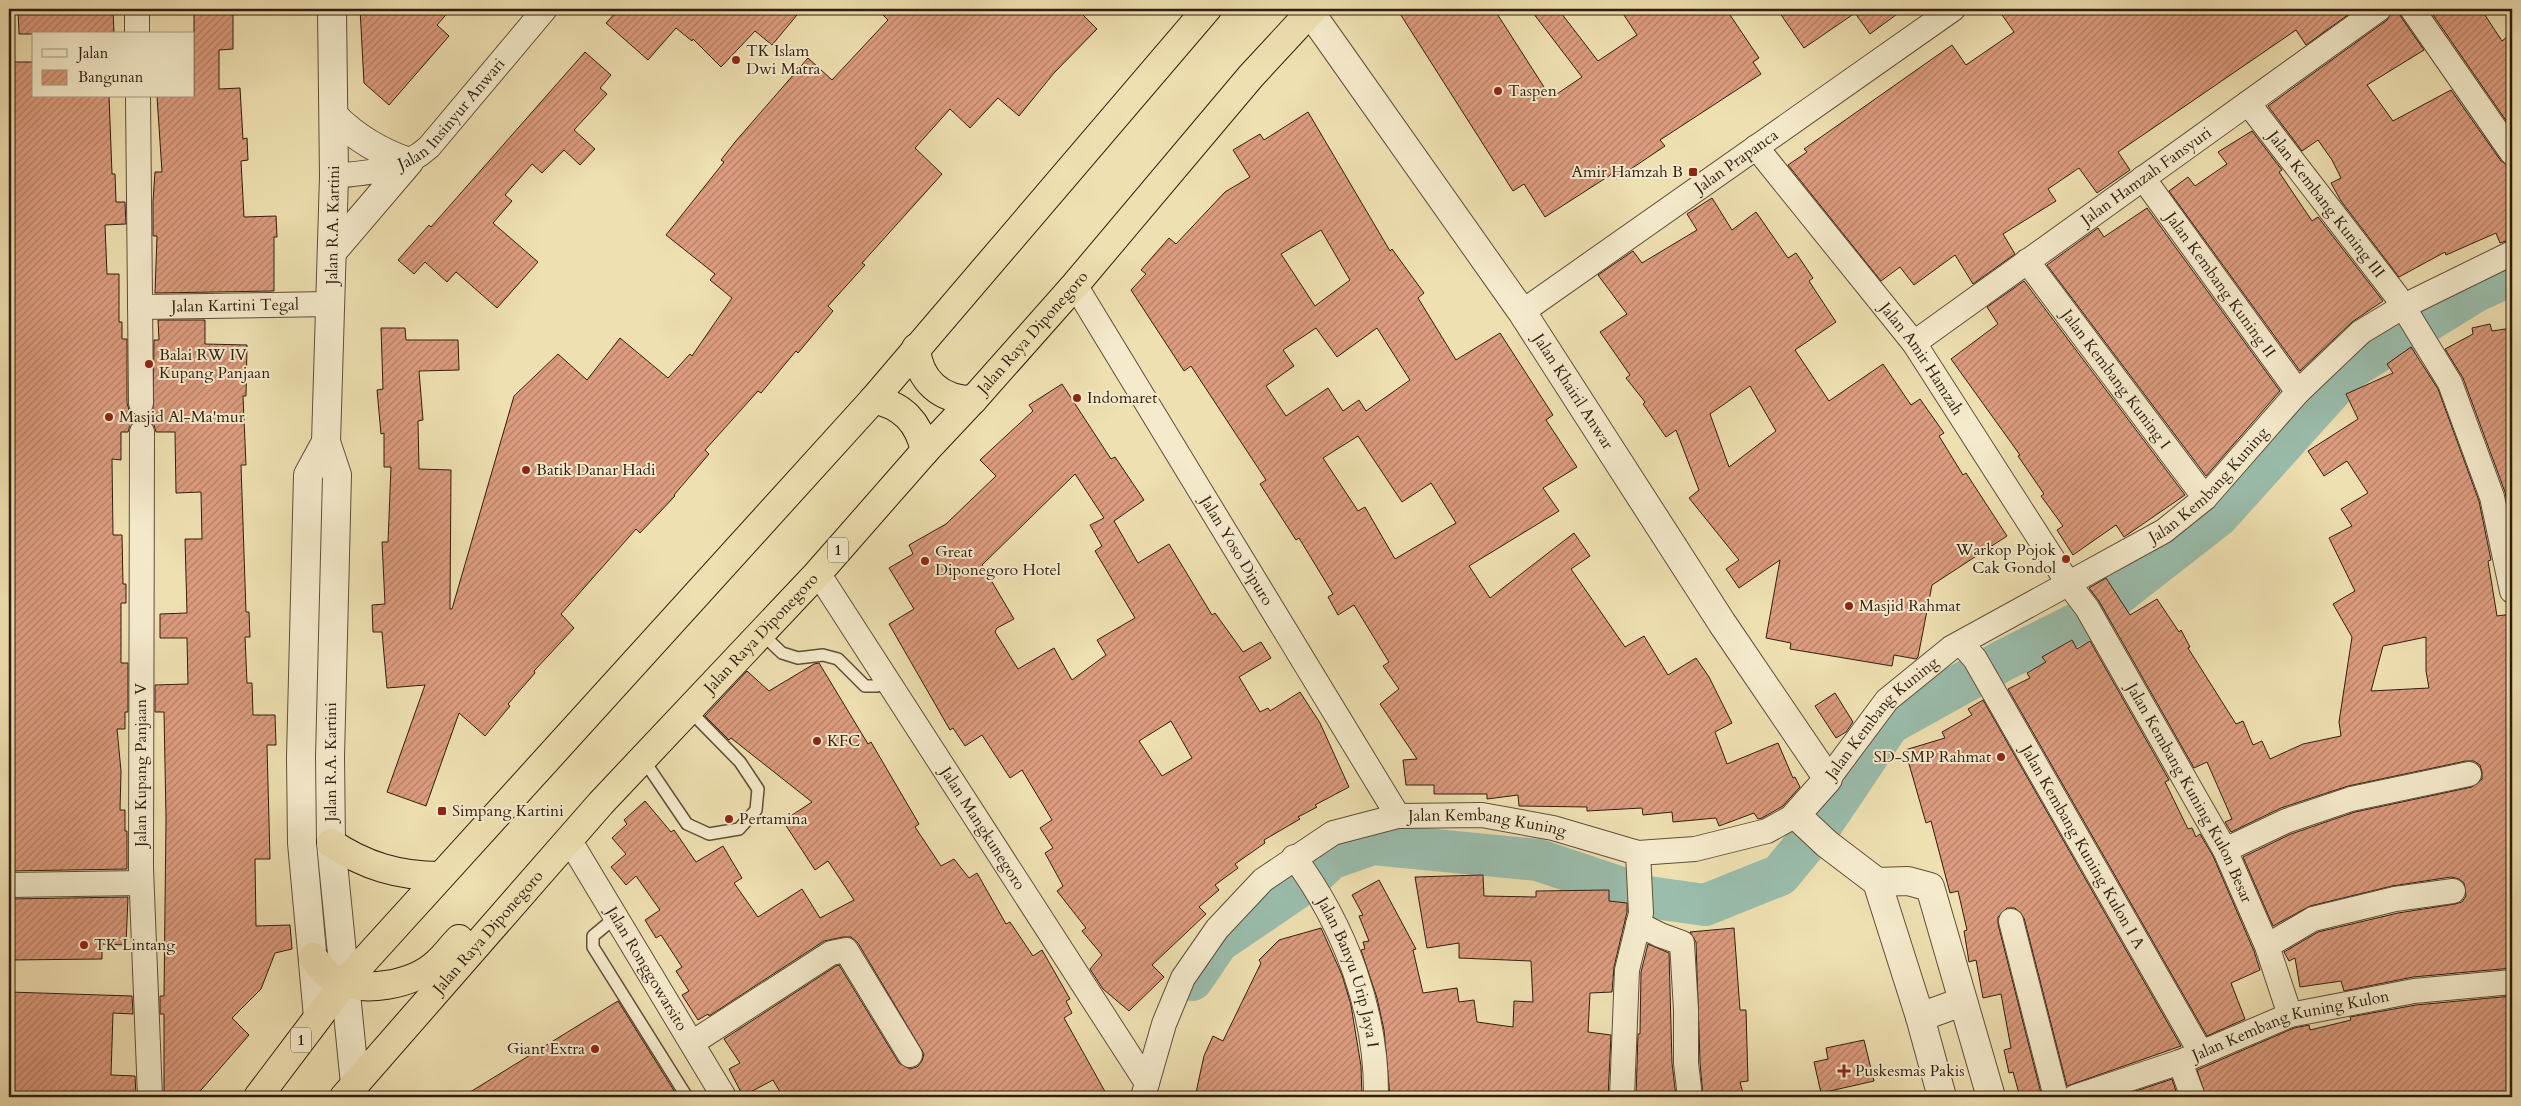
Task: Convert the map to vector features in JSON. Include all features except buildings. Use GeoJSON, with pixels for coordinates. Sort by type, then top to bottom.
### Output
{"type":"FeatureCollection","features":[{"type":"Feature","properties":{"kind":"highway","name":"1"},"geometry":{"type":"LineString","coordinates":[[258,1097],[344,983],[873,400],[1207,9]]}},
{"type":"Feature","properties":{"kind":"highway","name":"Jalan Raya Diponegoro"},"geometry":{"type":"LineString","coordinates":[[350,1091],[570,841],[601,803],[818,573],[925,451],[974,400],[1074,286],[1251,76],[1312,10]]}},
{"type":"Feature","properties":{"kind":"highway"},"geometry":{"type":"LineString","coordinates":[[916,348],[920,368],[931,385],[950,398],[974,400]]}},
{"type":"Feature","properties":{"kind":"highway"},"geometry":{"type":"LineString","coordinates":[[873,400],[890,404],[906,414],[919,431],[925,451]]}},
{"type":"Feature","properties":{"kind":"highway"},"geometry":{"type":"LineString","coordinates":[[331,843],[353,858],[386,869],[416,876],[440,876]]}},
{"type":"Feature","properties":{"kind":"highway"},"geometry":{"type":"LineString","coordinates":[[313,957],[322,970],[344,983],[364,986],[414,978],[437,963],[514,878],[528,870],[544,869]]}},
{"type":"Feature","properties":{"kind":"street"},"geometry":{"type":"LineString","coordinates":[[137,9],[137,32]]}},
{"type":"Feature","properties":{"kind":"street","name":"Jalan R.A. Kartini"},"geometry":{"type":"LineString","coordinates":[[332,9],[334,116],[333,250],[326,442],[337,475],[330,757],[331,843],[344,983],[350,1091]]}},
{"type":"Feature","properties":{"kind":"street","name":"Jalan Insinyur Anwari"},"geometry":{"type":"LineString","coordinates":[[334,176],[375,172],[409,162],[428,147],[544,9]]}},
{"type":"Feature","properties":{"kind":"street","name":"Jalan Prapanca"},"geometry":{"type":"LineString","coordinates":[[1522,312],[1952,9]]}},
{"type":"Feature","properties":{"kind":"street","name":"Jalan Hamzah Fansyuri"},"geometry":{"type":"LineString","coordinates":[[1914,343],[2379,9]]}},
{"type":"Feature","properties":{"kind":"street"},"geometry":{"type":"LineString","coordinates":[[2412,9],[2512,153]]}},
{"type":"Feature","properties":{"kind":"street","name":"Jalan Khairil Anwar"},"geometry":{"type":"LineString","coordinates":[[1312,10],[1522,312],[1722,623],[1828,779]]}},
{"type":"Feature","properties":{"kind":"street"},"geometry":{"type":"LineString","coordinates":[[138,98],[141,403]]}},
{"type":"Feature","properties":{"kind":"street","name":"Jalan Kembang Kuning III"},"geometry":{"type":"LineString","coordinates":[[2248,103],[2413,322],[2450,383],[2492,497],[2512,591]]}},
{"type":"Feature","properties":{"kind":"street"},"geometry":{"type":"LineString","coordinates":[[333,250],[409,162],[387,155],[368,144],[334,116]]}},
{"type":"Feature","properties":{"kind":"street","name":"Jalan Amir Hamzah"},"geometry":{"type":"LineString","coordinates":[[1756,147],[1914,343],[2068,583]]}},
{"type":"Feature","properties":{"kind":"street","name":"Jalan Kembang Kuning II"},"geometry":{"type":"LineString","coordinates":[[2143,178],[2298,392]]}},
{"type":"Feature","properties":{"kind":"street","name":"Jalan Kembang Kuning"},"geometry":{"type":"LineString","coordinates":[[1145,1090],[1164,1024],[1183,978],[1217,929],[1263,880],[1299,864],[1333,833],[1398,816],[1482,815],[1553,828],[1638,853],[1704,846],[1767,831],[1811,828],[1828,779],[1887,700],[1968,651],[2068,583],[2164,531],[2205,498],[2298,392],[2361,332],[2413,322],[2512,253]]}},
{"type":"Feature","properties":{"kind":"street","name":"Jalan Kembang Kuning I"},"geometry":{"type":"LineString","coordinates":[[2027,261],[2205,498]]}},
{"type":"Feature","properties":{"kind":"street","name":"Jalan Yoso Dipuro"},"geometry":{"type":"LineString","coordinates":[[1074,286],[1398,816]]}},
{"type":"Feature","properties":{"kind":"street","name":"Jalan Kartini Tegal"},"geometry":{"type":"LineString","coordinates":[[140,307],[331,304]]}},
{"type":"Feature","properties":{"kind":"street","name":"Jalan Kupang Panjaan V"},"geometry":{"type":"LineString","coordinates":[[142,432],[141,883],[150,1097]]}},
{"type":"Feature","properties":{"kind":"street","name":"Jalan R.A. Kartini"},"geometry":{"type":"LineString","coordinates":[[318,1016],[302,843],[302,814],[308,475],[326,442]]}},
{"type":"Feature","properties":{"kind":"street","name":"Jalan Mangkunegoro"},"geometry":{"type":"LineString","coordinates":[[818,573],[888,680],[1145,1090]]}},
{"type":"Feature","properties":{"kind":"street","name":"Jalan Kembang Kuning Kulon Besar"},"geometry":{"type":"LineString","coordinates":[[2068,583],[2087,608],[2224,850],[2266,946],[2290,1015]]}},
{"type":"Feature","properties":{"kind":"street","name":"Jalan Kembang Kuning Kulon I A"},"geometry":{"type":"LineString","coordinates":[[1968,651],[1989,686],[2191,1057],[2193,1097]]}},
{"type":"Feature","properties":{"kind":"street"},"geometry":{"type":"LineString","coordinates":[[2224,850],[2286,821],[2351,799],[2469,774]]}},
{"type":"Feature","properties":{"kind":"street"},"geometry":{"type":"LineString","coordinates":[[1811,828],[1877,882],[1920,1017],[1942,1097]]}},
{"type":"Feature","properties":{"kind":"street","name":"Jalan Ronggowarsito"},"geometry":{"type":"LineString","coordinates":[[570,841],[617,916],[724,1097]]}},
{"type":"Feature","properties":{"kind":"street"},"geometry":{"type":"LineString","coordinates":[[1622,1097],[1627,970],[1640,918],[1638,853]]}},
{"type":"Feature","properties":{"kind":"street","name":"Jalan Banyu Urip Jaya I"},"geometry":{"type":"LineString","coordinates":[[1299,864],[1319,893],[1341,933],[1360,989],[1376,1067],[1376,1097]]}},
{"type":"Feature","properties":{"kind":"street"},"geometry":{"type":"LineString","coordinates":[[1877,882],[1918,882],[1930,887],[1933,892],[1962,1002],[1991,1097]]}},
{"type":"Feature","properties":{"kind":"street"},"geometry":{"type":"LineString","coordinates":[[9,885],[141,883]]}},
{"type":"Feature","properties":{"kind":"street"},"geometry":{"type":"LineString","coordinates":[[2266,946],[2313,920],[2394,899],[2453,891]]}},
{"type":"Feature","properties":{"kind":"street"},"geometry":{"type":"LineString","coordinates":[[1640,918],[1660,935],[1682,943],[1686,1010],[1686,1062],[1690,1097]]}},
{"type":"Feature","properties":{"kind":"street"},"geometry":{"type":"LineString","coordinates":[[2011,921],[2056,1097]]}},
{"type":"Feature","properties":{"kind":"street"},"geometry":{"type":"LineString","coordinates":[[692,1043],[831,953],[846,950],[910,1055]]}},
{"type":"Feature","properties":{"kind":"street","name":"Jalan Kembang Kuning Kulon"},"geometry":{"type":"LineString","coordinates":[[2075,1097],[2191,1057],[2290,1015],[2414,991],[2512,982]]}},
{"type":"Feature","properties":{"kind":"street"},"geometry":{"type":"LineString","coordinates":[[1920,1017],[1962,1002]]}},
{"type":"Feature","properties":{"kind":"lane"},"geometry":{"type":"LineString","coordinates":[[761,633],[782,653],[798,658],[823,655],[838,659],[864,686],[877,686],[888,680]]}},
{"type":"Feature","properties":{"kind":"lane"},"geometry":{"type":"LineString","coordinates":[[643,758],[687,824],[709,834],[739,829],[756,810],[758,789],[740,762],[689,710]]}},
{"type":"Feature","properties":{"kind":"lane"},"geometry":{"type":"LineString","coordinates":[[617,916],[593,936],[593,947],[687,1097]]}},
{"type":"Feature","properties":{"kind":"waterway"},"geometry":{"type":"LineString","coordinates":[[1192,980],[1218,942],[1306,882],[1330,859],[1373,844],[1538,860],[1648,897],[1705,905],[1780,875],[1822,824],[1889,724],[2004,660],[2086,619],[2218,516],[2351,368],[2476,291],[2512,275]]}},
{"type":"Feature","properties":{"kind":"tunnel"},"geometry":{"type":"LineString","coordinates":[[141,403],[142,432]]}},
{"type":"Feature","properties":{"kind":"place","name":"TK Islam Dwi Matra"},"geometry":{"type":"Point","coordinates":[736,60]}},
{"type":"Feature","properties":{"kind":"place","name":"Taspen"},"geometry":{"type":"Point","coordinates":[1498,91]}},
{"type":"Feature","properties":{"kind":"place","name":"Amir Hamzah B"},"geometry":{"type":"Point","coordinates":[1693,172]}},
{"type":"Feature","properties":{"kind":"place","name":"Balai RW IV Kupang Panjaan"},"geometry":{"type":"Point","coordinates":[149,364]}},
{"type":"Feature","properties":{"kind":"place","name":"Indomaret"},"geometry":{"type":"Point","coordinates":[1077,398]}},
{"type":"Feature","properties":{"kind":"place","name":"Masjid Al-Ma'mur"},"geometry":{"type":"Point","coordinates":[109,417]}},
{"type":"Feature","properties":{"kind":"place","name":"Batik Danar Hadi"},"geometry":{"type":"Point","coordinates":[526,470]}},
{"type":"Feature","properties":{"kind":"place","name":"Warkop Pojok Cak Gondol"},"geometry":{"type":"Point","coordinates":[2066,559]}},
{"type":"Feature","properties":{"kind":"place","name":"Great Diponegoro Hotel"},"geometry":{"type":"Point","coordinates":[925,561]}},
{"type":"Feature","properties":{"kind":"place","name":"Masjid Rahmat"},"geometry":{"type":"Point","coordinates":[1849,606]}},
{"type":"Feature","properties":{"kind":"place","name":"KFC"},"geometry":{"type":"Point","coordinates":[817,741]}},
{"type":"Feature","properties":{"kind":"place","name":"SD-SMP Rahmat"},"geometry":{"type":"Point","coordinates":[2001,757]}},
{"type":"Feature","properties":{"kind":"place","name":"Simpang Kartini"},"geometry":{"type":"Point","coordinates":[442,811]}},
{"type":"Feature","properties":{"kind":"place","name":"Pertamina"},"geometry":{"type":"Point","coordinates":[729,819]}},
{"type":"Feature","properties":{"kind":"place","name":"TK Lintang"},"geometry":{"type":"Point","coordinates":[84,945]}},
{"type":"Feature","properties":{"kind":"place","name":"Giant Extra"},"geometry":{"type":"Point","coordinates":[595,1049]}},
{"type":"Feature","properties":{"kind":"place","name":"Puskesmas Pakis"},"geometry":{"type":"Point","coordinates":[1844,1071]}}]}
